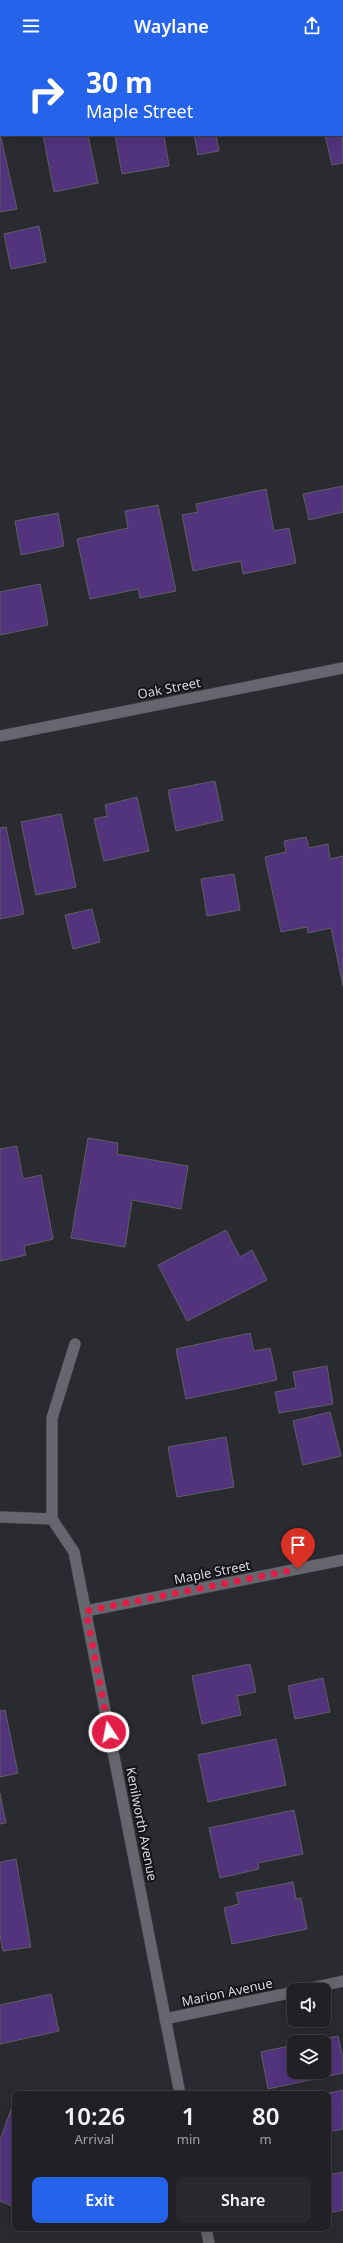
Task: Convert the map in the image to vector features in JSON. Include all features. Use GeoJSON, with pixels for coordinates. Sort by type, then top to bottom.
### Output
{"type":"FeatureCollection","features":[{"type":"Feature","properties":{"kind":"street","name":"Oak Street"},"geometry":{"type":"LineString","coordinates":[[0,736],[343,668]]}},
{"type":"Feature","properties":{"kind":"street"},"geometry":{"type":"LineString","coordinates":[[0,1516],[52,1519],[52,1418],[75,1344]]}},
{"type":"Feature","properties":{"kind":"street","name":"Kenilworth Avenue"},"geometry":{"type":"LineString","coordinates":[[52,1519],[74,1552],[179,2091]]}},
{"type":"Feature","properties":{"kind":"street","name":"Maple Street"},"geometry":{"type":"LineString","coordinates":[[86,1611],[343,1560]]}},
{"type":"Feature","properties":{"kind":"street"},"geometry":{"type":"LineString","coordinates":[[331,1984],[343,1981]]}},
{"type":"Feature","properties":{"kind":"street","name":"Marion Avenue"},"geometry":{"type":"LineString","coordinates":[[165,2019],[287,1993]]}},
{"type":"Feature","properties":{"kind":"street"},"geometry":{"type":"LineString","coordinates":[[207,2231],[209,2243]]}},
{"type":"Feature","properties":{"kind":"building"},"geometry":{"type":"Polygon","coordinates":[[[0,136],[1,136],[17,209],[0,212],[0,136]]]}},
{"type":"Feature","properties":{"kind":"building"},"geometry":{"type":"Polygon","coordinates":[[[43,136],[88,136],[98,183],[54,192],[43,136]]]}},
{"type":"Feature","properties":{"kind":"building"},"geometry":{"type":"Polygon","coordinates":[[[115,136],[164,136],[169,166],[122,174],[115,136]]]}},
{"type":"Feature","properties":{"kind":"building"},"geometry":{"type":"Polygon","coordinates":[[[194,136],[216,136],[219,151],[198,155],[194,136]]]}},
{"type":"Feature","properties":{"kind":"building"},"geometry":{"type":"Polygon","coordinates":[[[325,136],[342,136],[343,163],[332,165],[325,136]]]}},
{"type":"Feature","properties":{"kind":"building"},"geometry":{"type":"Polygon","coordinates":[[[39,226],[46,262],[11,269],[4,234],[39,226]]]}},
{"type":"Feature","properties":{"kind":"building"},"geometry":{"type":"Polygon","coordinates":[[[343,486],[343,512],[309,520],[303,494],[343,486]]]}},
{"type":"Feature","properties":{"kind":"building"},"geometry":{"type":"Polygon","coordinates":[[[266,489],[274,531],[289,528],[296,563],[243,574],[241,561],[193,571],[182,515],[198,512],[196,504],[266,489]]]}},
{"type":"Feature","properties":{"kind":"building"},"geometry":{"type":"Polygon","coordinates":[[[158,505],[176,591],[140,598],[138,589],[90,599],[77,539],[128,528],[125,511],[158,505]]]}},
{"type":"Feature","properties":{"kind":"building"},"geometry":{"type":"Polygon","coordinates":[[[58,513],[64,546],[21,555],[15,521],[58,513]]]}},
{"type":"Feature","properties":{"kind":"building"},"geometry":{"type":"Polygon","coordinates":[[[40,584],[48,625],[0,635],[0,592],[40,584]]]}},
{"type":"Feature","properties":{"kind":"building"},"geometry":{"type":"Polygon","coordinates":[[[215,781],[223,820],[176,831],[168,790],[215,781]]]}},
{"type":"Feature","properties":{"kind":"building"},"geometry":{"type":"Polygon","coordinates":[[[137,797],[149,851],[104,861],[94,819],[107,816],[105,805],[137,797]]]}},
{"type":"Feature","properties":{"kind":"building"},"geometry":{"type":"Polygon","coordinates":[[[61,814],[76,887],[36,895],[21,822],[61,814]]]}},
{"type":"Feature","properties":{"kind":"building"},"geometry":{"type":"Polygon","coordinates":[[[6,827],[24,914],[0,919],[0,828],[6,827]]]}},
{"type":"Feature","properties":{"kind":"building"},"geometry":{"type":"Polygon","coordinates":[[[306,837],[309,848],[328,844],[330,859],[343,856],[343,986],[331,928],[308,933],[307,927],[281,932],[265,857],[286,852],[284,841],[306,837]]]}},
{"type":"Feature","properties":{"kind":"building"},"geometry":{"type":"Polygon","coordinates":[[[234,874],[240,910],[207,916],[201,879],[234,874]]]}},
{"type":"Feature","properties":{"kind":"building"},"geometry":{"type":"Polygon","coordinates":[[[92,909],[100,942],[73,949],[65,915],[92,909]]]}},
{"type":"Feature","properties":{"kind":"building"},"geometry":{"type":"Polygon","coordinates":[[[88,1138],[118,1143],[117,1154],[188,1166],[181,1209],[132,1200],[125,1247],[71,1238],[88,1138]]]}},
{"type":"Feature","properties":{"kind":"building"},"geometry":{"type":"Polygon","coordinates":[[[17,1146],[23,1179],[41,1175],[53,1239],[24,1246],[26,1255],[0,1261],[0,1149],[17,1146]]]}},
{"type":"Feature","properties":{"kind":"building"},"geometry":{"type":"Polygon","coordinates":[[[226,1230],[240,1257],[252,1250],[267,1280],[187,1321],[158,1265],[226,1230]]]}},
{"type":"Feature","properties":{"kind":"building"},"geometry":{"type":"Polygon","coordinates":[[[250,1333],[254,1351],[270,1348],[277,1380],[186,1399],[176,1349],[250,1333]]]}},
{"type":"Feature","properties":{"kind":"building"},"geometry":{"type":"Polygon","coordinates":[[[327,1366],[333,1404],[279,1413],[275,1392],[296,1388],[293,1372],[327,1366]]]}},
{"type":"Feature","properties":{"kind":"building"},"geometry":{"type":"Polygon","coordinates":[[[330,1412],[341,1456],[303,1465],[293,1421],[330,1412]]]}},
{"type":"Feature","properties":{"kind":"building"},"geometry":{"type":"Polygon","coordinates":[[[226,1437],[234,1487],[177,1497],[168,1447],[226,1437]]]}},
{"type":"Feature","properties":{"kind":"building"},"geometry":{"type":"Polygon","coordinates":[[[250,1664],[256,1692],[237,1696],[241,1715],[202,1724],[192,1676],[250,1664]]]}},
{"type":"Feature","properties":{"kind":"building"},"geometry":{"type":"Polygon","coordinates":[[[323,1678],[330,1712],[295,1719],[288,1686],[323,1678]]]}},
{"type":"Feature","properties":{"kind":"building"},"geometry":{"type":"Polygon","coordinates":[[[5,1710],[18,1773],[0,1777],[0,1711],[5,1710]]]}},
{"type":"Feature","properties":{"kind":"building"},"geometry":{"type":"Polygon","coordinates":[[[276,1739],[286,1785],[208,1802],[198,1755],[276,1739]]]}},
{"type":"Feature","properties":{"kind":"building"},"geometry":{"type":"Polygon","coordinates":[[[0,1793],[6,1823],[0,1824],[0,1793]]]}},
{"type":"Feature","properties":{"kind":"building"},"geometry":{"type":"Polygon","coordinates":[[[294,1810],[303,1854],[258,1863],[259,1869],[220,1878],[209,1828],[294,1810]]]}},
{"type":"Feature","properties":{"kind":"building"},"geometry":{"type":"Polygon","coordinates":[[[16,1859],[31,1947],[3,1951],[0,1935],[0,1862],[16,1859]]]}},
{"type":"Feature","properties":{"kind":"building"},"geometry":{"type":"Polygon","coordinates":[[[293,1882],[296,1899],[301,1898],[307,1929],[232,1944],[224,1908],[239,1904],[236,1893],[293,1882]]]}},
{"type":"Feature","properties":{"kind":"building"},"geometry":{"type":"Polygon","coordinates":[[[51,1994],[59,2031],[0,2044],[0,2005],[51,1994]]]}},
{"type":"Feature","properties":{"kind":"building"},"geometry":{"type":"Polygon","coordinates":[[[338,2036],[343,2058],[343,2073],[331,2076],[331,2037],[338,2036]]]}},
{"type":"Feature","properties":{"kind":"building"},"geometry":{"type":"Polygon","coordinates":[[[287,2046],[287,2079],[315,2079],[268,2089],[261,2052],[287,2046]]]}},
{"type":"Feature","properties":{"kind":"building"},"geometry":{"type":"Polygon","coordinates":[[[343,2090],[343,2129],[331,2131],[331,2093],[343,2090]]]}},
{"type":"Feature","properties":{"kind":"building"},"geometry":{"type":"Polygon","coordinates":[[[12,2107],[12,2206],[0,2201],[0,2140],[12,2107]]]}},
{"type":"Feature","properties":{"kind":"building"},"geometry":{"type":"Polygon","coordinates":[[[343,2172],[343,2210],[331,2212],[331,2174],[343,2172]]]}},
{"type":"Feature","properties":{"kind":"route"},"geometry":{"type":"LineString","coordinates":[[109,1732],[86,1611],[298,1569]]}}]}
